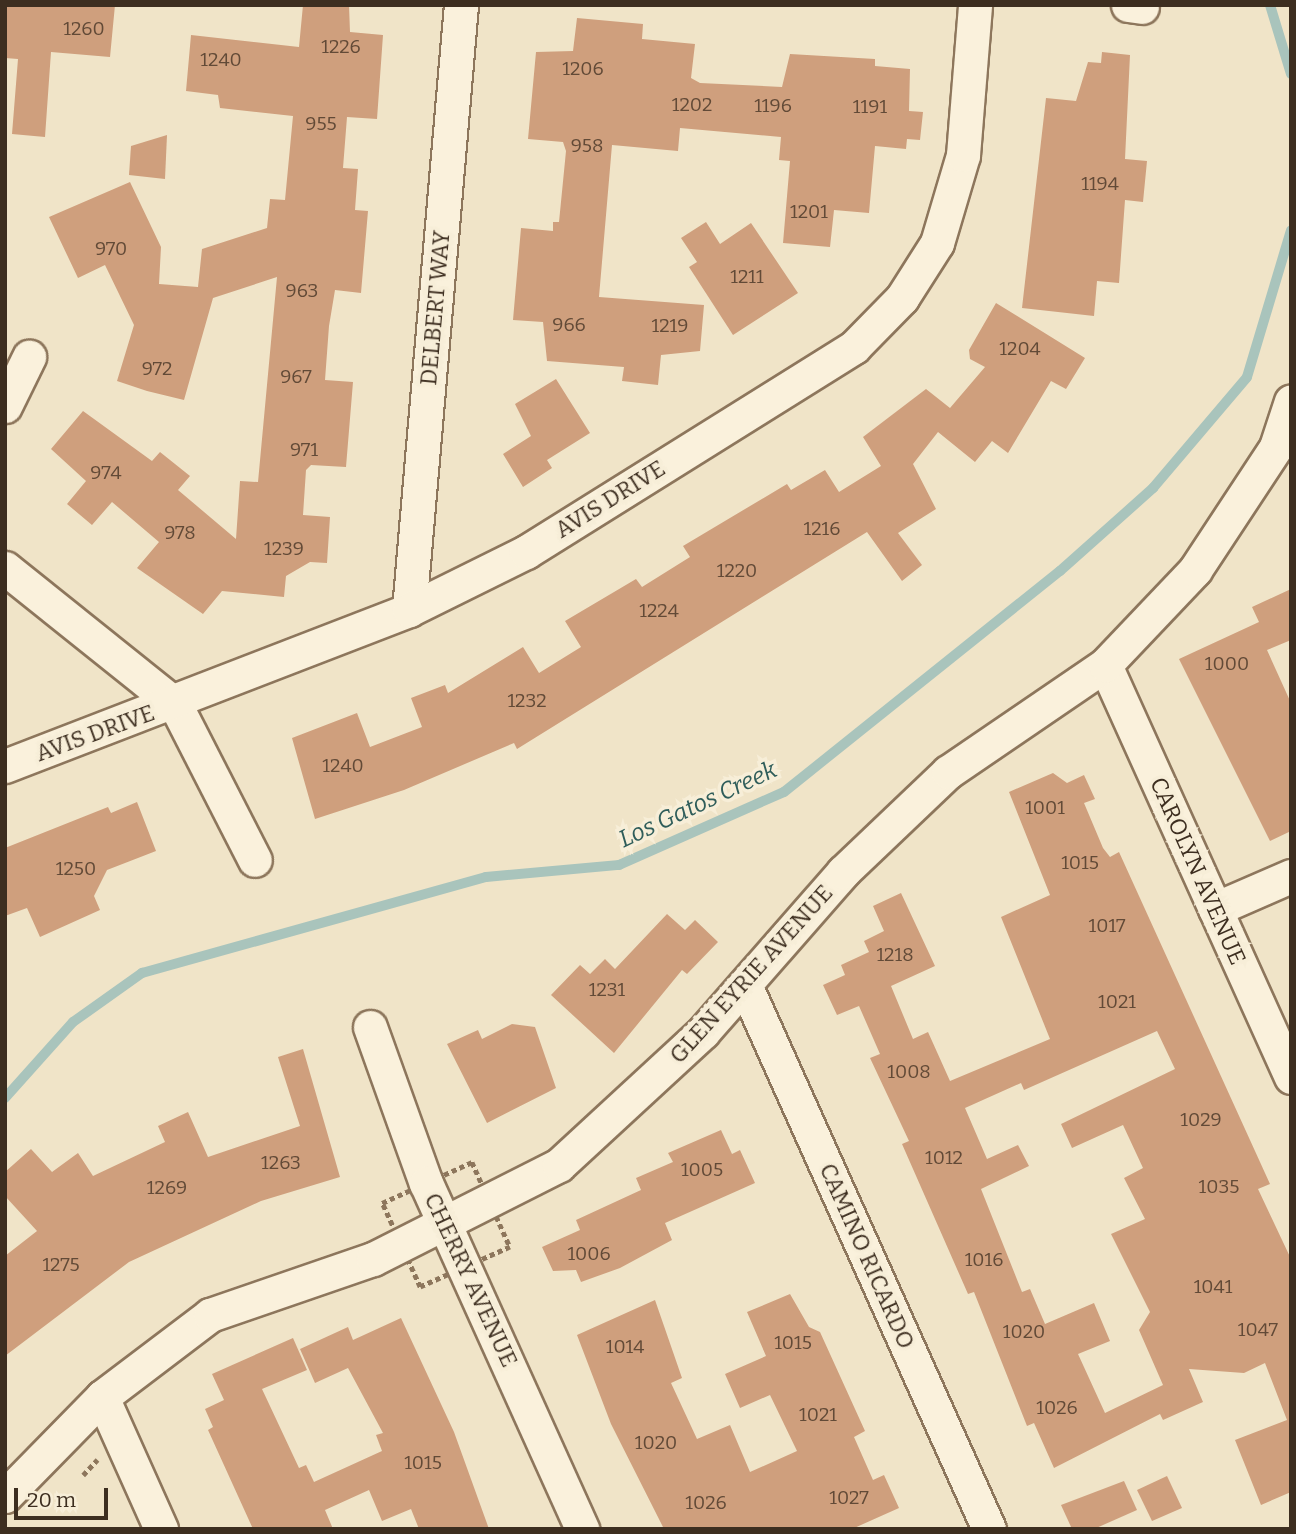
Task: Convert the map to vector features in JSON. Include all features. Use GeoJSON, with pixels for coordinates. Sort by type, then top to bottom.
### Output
{"type":"FeatureCollection","features":[{"type":"Feature","properties":{"kind":"street","name":"DELBERT WAY"},"geometry":{"type":"LineString","coordinates":[[409,610],[461,5]]}},
{"type":"Feature","properties":{"kind":"street","name":"AVIS DRIVE"},"geometry":{"type":"LineString","coordinates":[[5,766],[174,704],[409,610],[526,552],[853,346],[902,298],[937,243],[963,155],[975,5]]}},
{"type":"Feature","properties":{"kind":"street"},"geometry":{"type":"LineString","coordinates":[[5,407],[29,357]]}},
{"type":"Feature","properties":{"kind":"street","name":"GLEN EYRIE AVENUE"},"geometry":{"type":"LineString","coordinates":[[5,1496],[102,1397],[210,1315],[447,1227],[559,1165],[704,1032],[843,872],[948,772],[1105,665],[1195,570],[1276,447],[1291,401]]}},
{"type":"Feature","properties":{"kind":"street"},"geometry":{"type":"LineString","coordinates":[[5,568],[174,704],[255,860]]}},
{"type":"Feature","properties":{"kind":"street","name":"CAROLYN AVENUE"},"geometry":{"type":"LineString","coordinates":[[1105,665],[1291,1077]]}},
{"type":"Feature","properties":{"kind":"street"},"geometry":{"type":"LineString","coordinates":[[1215,909],[1291,876]]}},
{"type":"Feature","properties":{"kind":"street","name":"CAMINO RICARDO"},"geometry":{"type":"LineString","coordinates":[[745,985],[989,1529]]}},
{"type":"Feature","properties":{"kind":"street","name":"CHERRY AVENUE"},"geometry":{"type":"LineString","coordinates":[[370,1027],[447,1227],[582,1529]]}},
{"type":"Feature","properties":{"kind":"street"},"geometry":{"type":"LineString","coordinates":[[102,1397],[161,1529]]}},
{"type":"Feature","properties":{"kind":"building"},"geometry":{"type":"Polygon","coordinates":[[[5,5],[115,5],[110,57],[51,52],[45,137],[12,134],[18,59],[5,58],[5,5]]]}},
{"type":"Feature","properties":{"kind":"building"},"geometry":{"type":"Polygon","coordinates":[[[303,5],[349,5],[350,32],[383,35],[377,119],[347,117],[343,168],[358,169],[355,210],[368,211],[361,293],[335,290],[329,326],[325,380],[353,382],[346,467],[311,465],[306,470],[303,515],[330,517],[327,563],[310,562],[286,576],[284,597],[222,591],[203,614],[137,568],[159,542],[112,502],[92,525],[67,504],[86,481],[51,449],[83,411],[152,461],[160,452],[190,476],[178,490],[236,539],[240,481],[258,482],[277,277],[213,298],[184,400],[147,391],[117,381],[134,325],[105,265],[78,278],[49,217],[130,182],[161,247],[159,284],[198,287],[202,249],[267,228],[270,199],[285,200],[293,116],[220,108],[218,95],[186,91],[191,35],[299,47],[303,5]]]}},
{"type":"Feature","properties":{"kind":"building"},"geometry":{"type":"Polygon","coordinates":[[[577,18],[643,24],[642,39],[695,44],[691,78],[700,83],[782,87],[790,54],[875,59],[875,66],[910,69],[909,111],[923,112],[920,140],[907,139],[906,149],[875,146],[869,213],[834,210],[830,247],[783,243],[790,161],[779,160],[781,137],[680,128],[678,151],[612,145],[599,297],[704,305],[700,351],[661,355],[658,385],[622,381],[624,367],[547,361],[543,322],[513,320],[521,228],[553,231],[553,222],[559,222],[566,151],[563,142],[528,139],[536,52],[573,51],[577,18]]]}},
{"type":"Feature","properties":{"kind":"building"},"geometry":{"type":"Polygon","coordinates":[[[1102,52],[1130,55],[1125,159],[1147,161],[1143,202],[1125,200],[1119,283],[1097,281],[1094,316],[1022,308],[1046,98],[1076,101],[1088,62],[1101,63],[1102,52]]]}},
{"type":"Feature","properties":{"kind":"building"},"geometry":{"type":"Polygon","coordinates":[[[167,135],[165,179],[129,175],[131,146],[167,135]]]}},
{"type":"Feature","properties":{"kind":"building"},"geometry":{"type":"Polygon","coordinates":[[[706,222],[720,244],[751,223],[798,293],[733,335],[689,267],[697,262],[681,238],[706,222]]]}},
{"type":"Feature","properties":{"kind":"building"},"geometry":{"type":"Polygon","coordinates":[[[996,303],[1085,358],[1066,389],[1051,381],[1008,453],[992,441],[975,462],[938,432],[913,464],[936,509],[898,533],[922,565],[902,581],[867,532],[517,749],[514,743],[404,790],[315,819],[292,738],[357,713],[370,747],[422,727],[411,698],[445,685],[448,693],[523,647],[539,673],[581,647],[565,621],[636,579],[642,587],[690,557],[683,546],[787,484],[791,490],[825,470],[839,492],[881,466],[863,437],[926,389],[950,408],[985,367],[970,359],[969,350],[996,303]]]}},
{"type":"Feature","properties":{"kind":"building"},"geometry":{"type":"Polygon","coordinates":[[[556,379],[590,433],[547,460],[552,468],[523,487],[503,454],[531,436],[515,404],[556,379]]]}},
{"type":"Feature","properties":{"kind":"building"},"geometry":{"type":"Polygon","coordinates":[[[1291,589],[1291,640],[1267,650],[1291,703],[1291,831],[1270,841],[1179,659],[1259,622],[1252,607],[1291,589]]]}},
{"type":"Feature","properties":{"kind":"building"},"geometry":{"type":"Polygon","coordinates":[[[1053,773],[1067,783],[1084,775],[1095,799],[1084,803],[1103,848],[1110,857],[1119,852],[1270,1184],[1258,1189],[1291,1259],[1291,1492],[1261,1505],[1235,1440],[1287,1420],[1265,1363],[1244,1373],[1189,1369],[1203,1402],[1163,1420],[1160,1414],[1054,1468],[1034,1423],[1027,1426],[974,1292],[968,1294],[902,1144],[909,1141],[870,1058],[880,1054],[859,1006],[837,1015],[823,985],[845,975],[841,965],[869,952],[864,941],[884,931],[873,906],[901,893],[935,966],[891,986],[913,1039],[928,1032],[950,1081],[1050,1039],[1001,917],[1050,895],[1009,792],[1053,773]],[[1157,1031],[1024,1090],[1021,1083],[965,1108],[987,1159],[1018,1145],[1029,1166],[981,1189],[1022,1292],[1030,1289],[1045,1324],[1094,1303],[1110,1341],[1078,1354],[1105,1413],[1163,1385],[1139,1330],[1150,1312],[1111,1234],[1145,1219],[1124,1178],[1143,1168],[1123,1125],[1072,1148],[1061,1124],[1175,1069],[1157,1031]]]}},
{"type":"Feature","properties":{"kind":"building"},"geometry":{"type":"Polygon","coordinates":[[[137,802],[156,851],[107,870],[94,896],[100,910],[40,937],[27,908],[5,916],[5,848],[108,807],[111,813],[137,802]]]}},
{"type":"Feature","properties":{"kind":"building"},"geometry":{"type":"Polygon","coordinates":[[[667,914],[685,930],[695,920],[718,942],[687,974],[682,970],[614,1053],[551,995],[580,965],[590,974],[605,959],[615,969],[667,914]]]}},
{"type":"Feature","properties":{"kind":"building"},"geometry":{"type":"Polygon","coordinates":[[[512,1024],[535,1027],[556,1088],[487,1123],[447,1044],[478,1030],[482,1039],[512,1024]]]}},
{"type":"Feature","properties":{"kind":"building"},"geometry":{"type":"Polygon","coordinates":[[[303,1049],[340,1177],[261,1201],[129,1262],[5,1356],[5,1256],[37,1231],[5,1196],[5,1172],[31,1149],[52,1172],[78,1153],[93,1176],[165,1142],[158,1126],[188,1112],[208,1157],[300,1126],[278,1057],[303,1049]]]}},
{"type":"Feature","properties":{"kind":"building"},"geometry":{"type":"Polygon","coordinates":[[[721,1130],[732,1154],[740,1150],[755,1183],[665,1223],[672,1240],[620,1268],[581,1282],[576,1270],[553,1271],[542,1247],[580,1230],[576,1220],[641,1190],[636,1178],[673,1162],[668,1153],[721,1130]]]}},
{"type":"Feature","properties":{"kind":"building"},"geometry":{"type":"Polygon","coordinates":[[[790,1294],[809,1327],[820,1332],[865,1431],[854,1437],[873,1480],[884,1475],[899,1508],[852,1529],[664,1529],[611,1424],[577,1335],[655,1300],[682,1378],[671,1383],[697,1439],[730,1425],[750,1472],[797,1451],[770,1395],[740,1408],[725,1374],[766,1356],[747,1312],[790,1294]]]}},
{"type":"Feature","properties":{"kind":"building"},"geometry":{"type":"Polygon","coordinates":[[[401,1318],[454,1432],[489,1529],[419,1529],[411,1509],[382,1521],[369,1490],[325,1510],[333,1529],[253,1529],[208,1430],[213,1427],[205,1409],[224,1400],[212,1374],[293,1338],[307,1370],[262,1389],[299,1468],[306,1465],[314,1482],[382,1451],[376,1435],[383,1433],[348,1368],[315,1383],[300,1349],[348,1327],[353,1340],[401,1318]]]}},
{"type":"Feature","properties":{"kind":"building"},"geometry":{"type":"Polygon","coordinates":[[[1167,1476],[1182,1508],[1152,1521],[1137,1490],[1167,1476]]]}},
{"type":"Feature","properties":{"kind":"building"},"geometry":{"type":"Polygon","coordinates":[[[1124,1481],[1137,1510],[1094,1529],[1072,1529],[1061,1505],[1124,1481]]]}},
{"type":"Feature","properties":{"kind":"waterway","name":"Los Gatos Creek"},"geometry":{"type":"LineString","coordinates":[[1270,5],[1291,74]]}},
{"type":"Feature","properties":{"kind":"waterway","name":"Los Gatos Creek"},"geometry":{"type":"LineString","coordinates":[[5,1098],[73,1022],[142,973],[486,877],[619,865],[784,792],[1060,571],[1153,488],[1247,377],[1291,230]]}}]}
